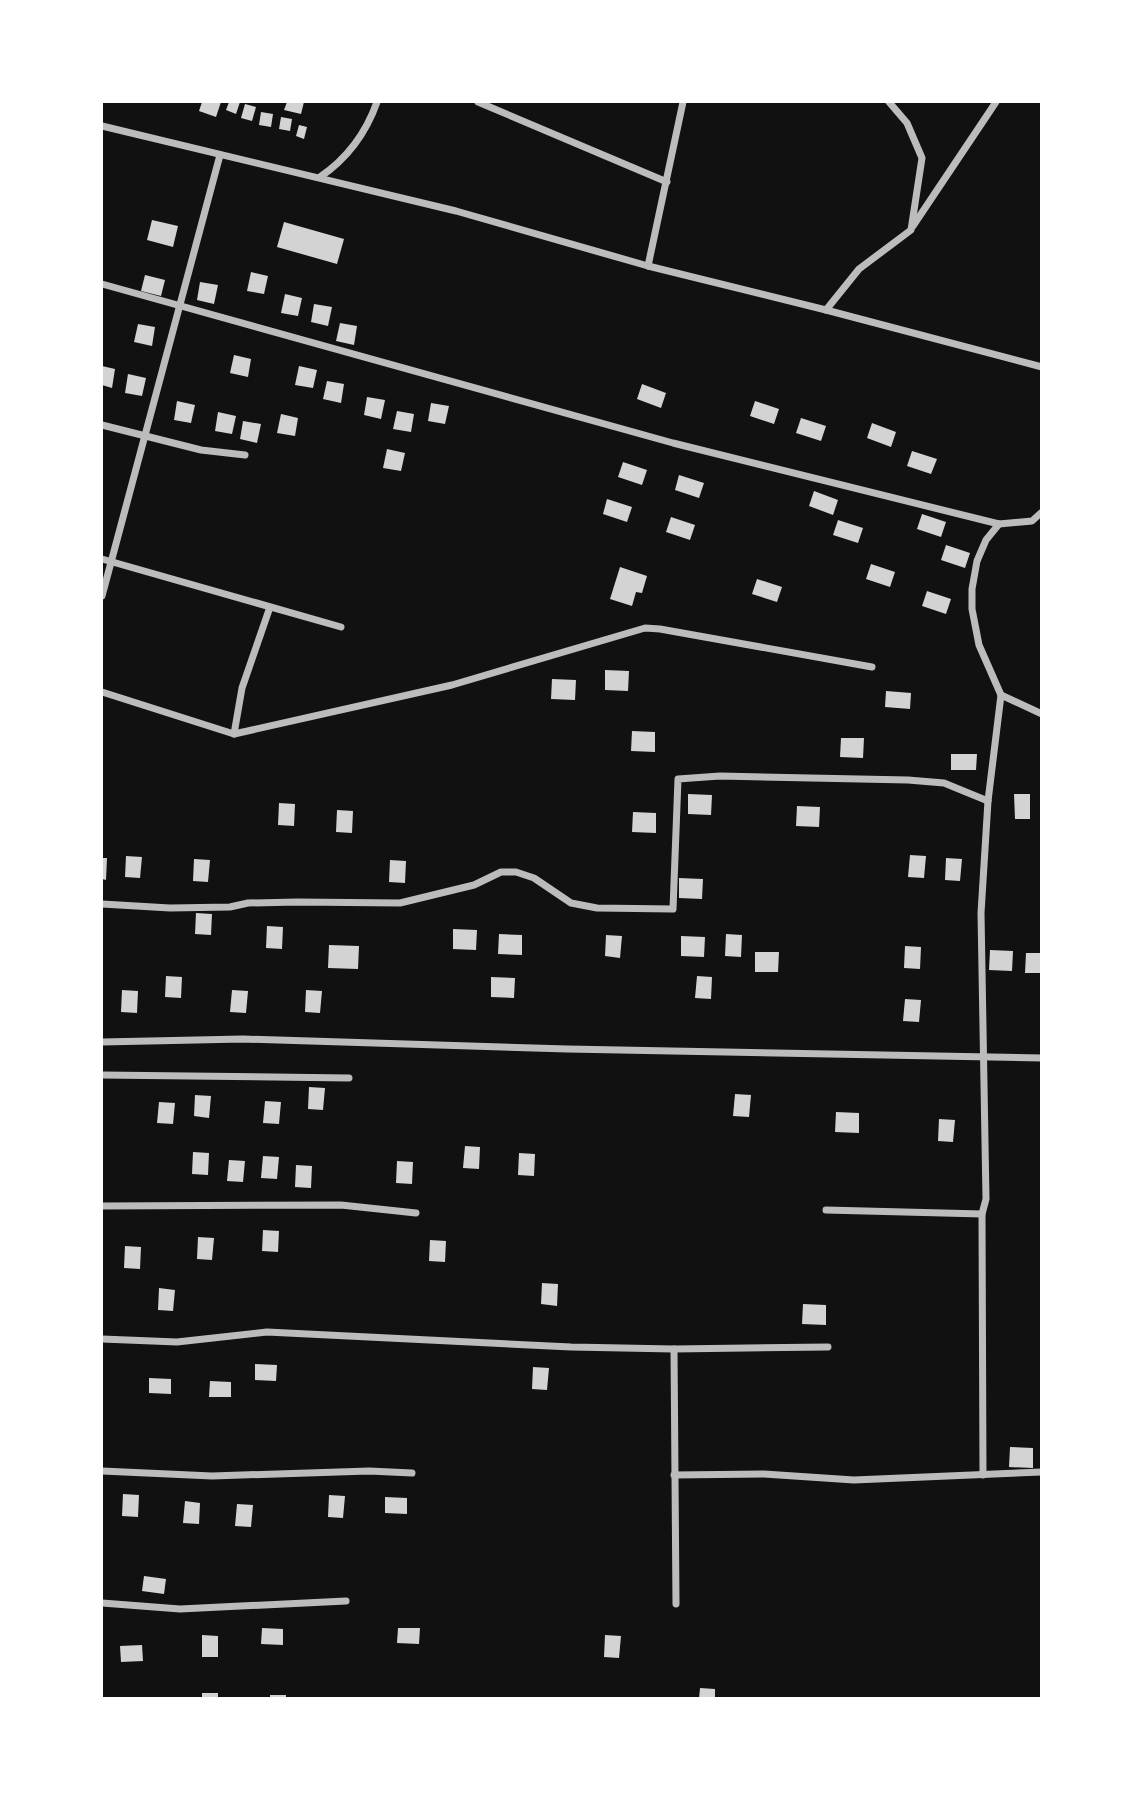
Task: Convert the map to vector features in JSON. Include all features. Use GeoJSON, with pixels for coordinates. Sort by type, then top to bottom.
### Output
{"type":"FeatureCollection","features":[{"type":"Feature","properties":{"kind":"street"},"geometry":{"type":"LineString","coordinates":[[320,177],[340,164],[351,150],[366,127],[376,102]]}},
{"type":"Feature","properties":{"kind":"street"},"geometry":{"type":"LineString","coordinates":[[479,102],[667,182]]}},
{"type":"Feature","properties":{"kind":"street"},"geometry":{"type":"LineString","coordinates":[[648,266],[683,102]]}},
{"type":"Feature","properties":{"kind":"street"},"geometry":{"type":"LineString","coordinates":[[889,102],[907,123],[922,158],[911,230]]}},
{"type":"Feature","properties":{"kind":"street"},"geometry":{"type":"LineString","coordinates":[[826,310],[859,268],[911,230],[996,102]]}},
{"type":"Feature","properties":{"kind":"street"},"geometry":{"type":"LineString","coordinates":[[102,126],[456,211],[648,266],[1041,367]]}},
{"type":"Feature","properties":{"kind":"street"},"geometry":{"type":"LineString","coordinates":[[102,596],[220,155]]}},
{"type":"Feature","properties":{"kind":"street"},"geometry":{"type":"LineString","coordinates":[[102,284],[673,443],[999,524],[1032,521],[1041,512]]}},
{"type":"Feature","properties":{"kind":"street"},"geometry":{"type":"LineString","coordinates":[[102,425],[201,450],[245,455]]}},
{"type":"Feature","properties":{"kind":"street"},"geometry":{"type":"LineString","coordinates":[[983,1475],[982,1214],[986,1199],[981,913],[988,801],[1001,695],[979,645],[972,609],[972,589],[977,561],[986,540],[999,524]]}},
{"type":"Feature","properties":{"kind":"street"},"geometry":{"type":"LineString","coordinates":[[102,559],[341,627]]}},
{"type":"Feature","properties":{"kind":"street"},"geometry":{"type":"LineString","coordinates":[[234,733],[242,688],[270,607]]}},
{"type":"Feature","properties":{"kind":"street"},"geometry":{"type":"LineString","coordinates":[[102,692],[234,733],[452,685],[645,628],[660,628],[872,667]]}},
{"type":"Feature","properties":{"kind":"street"},"geometry":{"type":"LineString","coordinates":[[1001,695],[1041,714]]}},
{"type":"Feature","properties":{"kind":"street"},"geometry":{"type":"LineString","coordinates":[[102,904],[170,908],[230,907],[248,903],[400,903],[474,885],[501,872],[516,872],[534,878],[571,903],[597,908],[673,909],[678,779],[720,776],[908,779],[944,783],[988,801]]}},
{"type":"Feature","properties":{"kind":"street"},"geometry":{"type":"LineString","coordinates":[[102,1042],[243,1039],[1041,1058]]}},
{"type":"Feature","properties":{"kind":"street"},"geometry":{"type":"LineString","coordinates":[[102,1075],[349,1078]]}},
{"type":"Feature","properties":{"kind":"street"},"geometry":{"type":"LineString","coordinates":[[102,1206],[341,1205],[416,1213]]}},
{"type":"Feature","properties":{"kind":"street"},"geometry":{"type":"LineString","coordinates":[[826,1210],[982,1214]]}},
{"type":"Feature","properties":{"kind":"street"},"geometry":{"type":"LineString","coordinates":[[102,1339],[177,1342],[267,1332],[674,1349],[828,1347]]}},
{"type":"Feature","properties":{"kind":"street"},"geometry":{"type":"LineString","coordinates":[[674,1349],[676,1604]]}},
{"type":"Feature","properties":{"kind":"street"},"geometry":{"type":"LineString","coordinates":[[102,1471],[212,1476],[369,1471],[412,1473]]}},
{"type":"Feature","properties":{"kind":"street"},"geometry":{"type":"LineString","coordinates":[[674,1475],[764,1474],[854,1480],[1041,1472]]}},
{"type":"Feature","properties":{"kind":"street"},"geometry":{"type":"LineString","coordinates":[[102,1603],[180,1609],[346,1601]]}},
{"type":"Feature","properties":{"kind":"building"},"geometry":{"type":"Polygon","coordinates":[[[202,102],[221,102],[216,117],[199,111],[202,102]]]}},
{"type":"Feature","properties":{"kind":"building"},"geometry":{"type":"Polygon","coordinates":[[[229,102],[240,102],[236,114],[226,110],[229,102]]]}},
{"type":"Feature","properties":{"kind":"building"},"geometry":{"type":"Polygon","coordinates":[[[287,102],[304,102],[301,114],[284,110],[287,102]]]}},
{"type":"Feature","properties":{"kind":"building"},"geometry":{"type":"Polygon","coordinates":[[[245,104],[256,107],[252,121],[241,118],[245,104]]]}},
{"type":"Feature","properties":{"kind":"building"},"geometry":{"type":"Polygon","coordinates":[[[261,112],[273,114],[271,127],[259,125],[261,112]]]}},
{"type":"Feature","properties":{"kind":"building"},"geometry":{"type":"Polygon","coordinates":[[[281,117],[292,119],[290,131],[279,129],[281,117]]]}},
{"type":"Feature","properties":{"kind":"building"},"geometry":{"type":"Polygon","coordinates":[[[299,125],[307,127],[304,139],[296,136],[299,125]]]}},
{"type":"Feature","properties":{"kind":"building"},"geometry":{"type":"Polygon","coordinates":[[[152,220],[178,226],[173,247],[147,240],[152,220]]]}},
{"type":"Feature","properties":{"kind":"building"},"geometry":{"type":"Polygon","coordinates":[[[284,222],[344,239],[337,264],[277,247],[284,222]]]}},
{"type":"Feature","properties":{"kind":"building"},"geometry":{"type":"Polygon","coordinates":[[[251,272],[268,276],[264,294],[247,291],[251,272]]]}},
{"type":"Feature","properties":{"kind":"building"},"geometry":{"type":"Polygon","coordinates":[[[145,275],[165,280],[161,296],[141,291],[145,275]]]}},
{"type":"Feature","properties":{"kind":"building"},"geometry":{"type":"Polygon","coordinates":[[[200,282],[218,285],[214,304],[197,300],[200,282]]]}},
{"type":"Feature","properties":{"kind":"building"},"geometry":{"type":"Polygon","coordinates":[[[285,294],[302,298],[298,316],[281,313],[285,294]]]}},
{"type":"Feature","properties":{"kind":"building"},"geometry":{"type":"Polygon","coordinates":[[[314,304],[332,307],[328,326],[311,322],[314,304]]]}},
{"type":"Feature","properties":{"kind":"building"},"geometry":{"type":"Polygon","coordinates":[[[340,323],[357,326],[354,345],[336,341],[340,323]]]}},
{"type":"Feature","properties":{"kind":"building"},"geometry":{"type":"Polygon","coordinates":[[[138,324],[155,327],[152,346],[134,342],[138,324]]]}},
{"type":"Feature","properties":{"kind":"building"},"geometry":{"type":"Polygon","coordinates":[[[234,355],[251,359],[248,377],[230,373],[234,355]]]}},
{"type":"Feature","properties":{"kind":"building"},"geometry":{"type":"Polygon","coordinates":[[[102,366],[115,369],[112,388],[102,385],[102,366]]]}},
{"type":"Feature","properties":{"kind":"building"},"geometry":{"type":"Polygon","coordinates":[[[299,366],[317,370],[313,388],[295,385],[299,366]]]}},
{"type":"Feature","properties":{"kind":"building"},"geometry":{"type":"Polygon","coordinates":[[[128,374],[146,378],[142,396],[125,393],[128,374]]]}},
{"type":"Feature","properties":{"kind":"building"},"geometry":{"type":"Polygon","coordinates":[[[327,381],[344,384],[341,403],[323,399],[327,381]]]}},
{"type":"Feature","properties":{"kind":"building"},"geometry":{"type":"Polygon","coordinates":[[[642,384],[666,393],[661,408],[637,399],[642,384]]]}},
{"type":"Feature","properties":{"kind":"building"},"geometry":{"type":"Polygon","coordinates":[[[367,397],[385,400],[381,419],[364,415],[367,397]]]}},
{"type":"Feature","properties":{"kind":"building"},"geometry":{"type":"Polygon","coordinates":[[[177,401],[195,405],[191,423],[174,420],[177,401]]]}},
{"type":"Feature","properties":{"kind":"building"},"geometry":{"type":"Polygon","coordinates":[[[755,401],[779,409],[774,424],[750,416],[755,401]]]}},
{"type":"Feature","properties":{"kind":"building"},"geometry":{"type":"Polygon","coordinates":[[[431,403],[449,406],[445,424],[428,421],[431,403]]]}},
{"type":"Feature","properties":{"kind":"building"},"geometry":{"type":"Polygon","coordinates":[[[397,411],[414,414],[411,432],[393,429],[397,411]]]}},
{"type":"Feature","properties":{"kind":"building"},"geometry":{"type":"Polygon","coordinates":[[[218,412],[236,416],[232,434],[215,431],[218,412]]]}},
{"type":"Feature","properties":{"kind":"building"},"geometry":{"type":"Polygon","coordinates":[[[281,414],[298,418],[295,436],[277,433],[281,414]]]}},
{"type":"Feature","properties":{"kind":"building"},"geometry":{"type":"Polygon","coordinates":[[[801,418],[826,426],[821,441],[796,433],[801,418]]]}},
{"type":"Feature","properties":{"kind":"building"},"geometry":{"type":"Polygon","coordinates":[[[243,421],[261,424],[257,443],[240,439],[243,421]]]}},
{"type":"Feature","properties":{"kind":"building"},"geometry":{"type":"Polygon","coordinates":[[[872,423],[896,432],[891,447],[867,438],[872,423]]]}},
{"type":"Feature","properties":{"kind":"building"},"geometry":{"type":"Polygon","coordinates":[[[387,449],[405,453],[401,471],[383,468],[387,449]]]}},
{"type":"Feature","properties":{"kind":"building"},"geometry":{"type":"Polygon","coordinates":[[[912,451],[937,459],[931,474],[907,466],[912,451]]]}},
{"type":"Feature","properties":{"kind":"building"},"geometry":{"type":"Polygon","coordinates":[[[623,462],[647,470],[642,485],[618,477],[623,462]]]}},
{"type":"Feature","properties":{"kind":"building"},"geometry":{"type":"Polygon","coordinates":[[[679,475],[704,483],[699,498],[675,490],[679,475]]]}},
{"type":"Feature","properties":{"kind":"building"},"geometry":{"type":"Polygon","coordinates":[[[814,491],[838,500],[833,515],[809,506],[814,491]]]}},
{"type":"Feature","properties":{"kind":"building"},"geometry":{"type":"Polygon","coordinates":[[[607,499],[632,507],[627,522],[603,514],[607,499]]]}},
{"type":"Feature","properties":{"kind":"building"},"geometry":{"type":"Polygon","coordinates":[[[922,514],[946,522],[941,537],[917,529],[922,514]]]}},
{"type":"Feature","properties":{"kind":"building"},"geometry":{"type":"Polygon","coordinates":[[[671,517],[695,525],[690,540],[666,532],[671,517]]]}},
{"type":"Feature","properties":{"kind":"building"},"geometry":{"type":"Polygon","coordinates":[[[838,520],[863,528],[858,543],[833,535],[838,520]]]}},
{"type":"Feature","properties":{"kind":"building"},"geometry":{"type":"Polygon","coordinates":[[[946,545],[970,553],[965,568],[941,560],[946,545]]]}},
{"type":"Feature","properties":{"kind":"building"},"geometry":{"type":"Polygon","coordinates":[[[871,564],[895,572],[890,587],[866,579],[871,564]]]}},
{"type":"Feature","properties":{"kind":"building"},"geometry":{"type":"Polygon","coordinates":[[[620,567],[647,576],[642,593],[636,592],[632,606],[610,599],[620,567]]]}},
{"type":"Feature","properties":{"kind":"building"},"geometry":{"type":"Polygon","coordinates":[[[757,579],[782,587],[777,602],[752,594],[757,579]]]}},
{"type":"Feature","properties":{"kind":"building"},"geometry":{"type":"Polygon","coordinates":[[[927,591],[951,599],[946,614],[922,606],[927,591]]]}},
{"type":"Feature","properties":{"kind":"building"},"geometry":{"type":"Polygon","coordinates":[[[605,670],[629,671],[628,691],[605,690],[605,670]]]}},
{"type":"Feature","properties":{"kind":"building"},"geometry":{"type":"Polygon","coordinates":[[[552,679],[576,680],[575,700],[551,699],[552,679]]]}},
{"type":"Feature","properties":{"kind":"building"},"geometry":{"type":"Polygon","coordinates":[[[886,691],[911,693],[910,709],[885,707],[886,691]]]}},
{"type":"Feature","properties":{"kind":"building"},"geometry":{"type":"Polygon","coordinates":[[[632,731],[655,732],[655,752],[631,751],[632,731]]]}},
{"type":"Feature","properties":{"kind":"building"},"geometry":{"type":"Polygon","coordinates":[[[841,738],[864,738],[863,758],[840,757],[841,738]]]}},
{"type":"Feature","properties":{"kind":"building"},"geometry":{"type":"Polygon","coordinates":[[[951,754],[977,754],[976,770],[951,770],[951,754]]]}},
{"type":"Feature","properties":{"kind":"building"},"geometry":{"type":"Polygon","coordinates":[[[688,794],[712,795],[711,815],[688,814],[688,794]]]}},
{"type":"Feature","properties":{"kind":"building"},"geometry":{"type":"Polygon","coordinates":[[[1014,794],[1030,794],[1030,819],[1015,819],[1014,794]]]}},
{"type":"Feature","properties":{"kind":"building"},"geometry":{"type":"Polygon","coordinates":[[[279,803],[295,804],[294,826],[278,825],[279,803]]]}},
{"type":"Feature","properties":{"kind":"building"},"geometry":{"type":"Polygon","coordinates":[[[797,806],[820,807],[819,827],[796,826],[797,806]]]}},
{"type":"Feature","properties":{"kind":"building"},"geometry":{"type":"Polygon","coordinates":[[[337,810],[353,811],[352,833],[336,832],[337,810]]]}},
{"type":"Feature","properties":{"kind":"building"},"geometry":{"type":"Polygon","coordinates":[[[633,812],[656,813],[656,833],[632,832],[633,812]]]}},
{"type":"Feature","properties":{"kind":"building"},"geometry":{"type":"Polygon","coordinates":[[[910,855],[926,856],[924,878],[908,877],[910,855]]]}},
{"type":"Feature","properties":{"kind":"building"},"geometry":{"type":"Polygon","coordinates":[[[126,856],[142,857],[140,878],[125,877],[126,856]]]}},
{"type":"Feature","properties":{"kind":"building"},"geometry":{"type":"Polygon","coordinates":[[[102,858],[107,858],[106,880],[102,879],[102,858]]]}},
{"type":"Feature","properties":{"kind":"building"},"geometry":{"type":"Polygon","coordinates":[[[946,858],[962,859],[960,881],[945,880],[946,858]]]}},
{"type":"Feature","properties":{"kind":"building"},"geometry":{"type":"Polygon","coordinates":[[[194,859],[210,860],[208,882],[193,881],[194,859]]]}},
{"type":"Feature","properties":{"kind":"building"},"geometry":{"type":"Polygon","coordinates":[[[390,860],[406,861],[405,883],[389,882],[390,860]]]}},
{"type":"Feature","properties":{"kind":"building"},"geometry":{"type":"Polygon","coordinates":[[[679,878],[703,879],[702,899],[679,898],[679,878]]]}},
{"type":"Feature","properties":{"kind":"building"},"geometry":{"type":"Polygon","coordinates":[[[196,913],[212,914],[211,935],[195,934],[196,913]]]}},
{"type":"Feature","properties":{"kind":"building"},"geometry":{"type":"Polygon","coordinates":[[[267,926],[283,927],[282,949],[266,948],[267,926]]]}},
{"type":"Feature","properties":{"kind":"building"},"geometry":{"type":"Polygon","coordinates":[[[453,929],[477,930],[476,950],[453,949],[453,929]]]}},
{"type":"Feature","properties":{"kind":"building"},"geometry":{"type":"Polygon","coordinates":[[[499,934],[522,935],[522,955],[498,954],[499,934]]]}},
{"type":"Feature","properties":{"kind":"building"},"geometry":{"type":"Polygon","coordinates":[[[726,934],[742,935],[741,957],[725,956],[726,934]]]}},
{"type":"Feature","properties":{"kind":"building"},"geometry":{"type":"Polygon","coordinates":[[[606,935],[622,936],[620,958],[605,956],[606,935]]]}},
{"type":"Feature","properties":{"kind":"building"},"geometry":{"type":"Polygon","coordinates":[[[681,936],[705,937],[704,957],[681,956],[681,936]]]}},
{"type":"Feature","properties":{"kind":"building"},"geometry":{"type":"Polygon","coordinates":[[[329,945],[359,946],[358,969],[328,968],[329,945]]]}},
{"type":"Feature","properties":{"kind":"building"},"geometry":{"type":"Polygon","coordinates":[[[905,946],[921,947],[920,969],[904,968],[905,946]]]}},
{"type":"Feature","properties":{"kind":"building"},"geometry":{"type":"Polygon","coordinates":[[[990,950],[1013,951],[1012,971],[989,970],[990,950]]]}},
{"type":"Feature","properties":{"kind":"building"},"geometry":{"type":"Polygon","coordinates":[[[755,952],[779,952],[778,972],[755,972],[755,952]]]}},
{"type":"Feature","properties":{"kind":"building"},"geometry":{"type":"Polygon","coordinates":[[[1026,953],[1042,953],[1042,973],[1025,973],[1026,953]]]}},
{"type":"Feature","properties":{"kind":"building"},"geometry":{"type":"Polygon","coordinates":[[[166,976],[182,977],[181,998],[165,997],[166,976]]]}},
{"type":"Feature","properties":{"kind":"building"},"geometry":{"type":"Polygon","coordinates":[[[697,976],[712,977],[711,999],[695,998],[697,976]]]}},
{"type":"Feature","properties":{"kind":"building"},"geometry":{"type":"Polygon","coordinates":[[[491,977],[515,978],[514,998],[491,997],[491,977]]]}},
{"type":"Feature","properties":{"kind":"building"},"geometry":{"type":"Polygon","coordinates":[[[122,990],[138,991],[137,1013],[121,1012],[122,990]]]}},
{"type":"Feature","properties":{"kind":"building"},"geometry":{"type":"Polygon","coordinates":[[[232,990],[248,991],[246,1013],[230,1012],[232,990]]]}},
{"type":"Feature","properties":{"kind":"building"},"geometry":{"type":"Polygon","coordinates":[[[306,990],[322,991],[320,1013],[305,1012],[306,990]]]}},
{"type":"Feature","properties":{"kind":"building"},"geometry":{"type":"Polygon","coordinates":[[[905,999],[921,1000],[919,1022],[903,1021],[905,999]]]}},
{"type":"Feature","properties":{"kind":"building"},"geometry":{"type":"Polygon","coordinates":[[[309,1087],[325,1088],[323,1110],[308,1109],[309,1087]]]}},
{"type":"Feature","properties":{"kind":"building"},"geometry":{"type":"Polygon","coordinates":[[[735,1094],[751,1095],[749,1117],[733,1116],[735,1094]]]}},
{"type":"Feature","properties":{"kind":"building"},"geometry":{"type":"Polygon","coordinates":[[[195,1095],[211,1096],[209,1118],[194,1116],[195,1095]]]}},
{"type":"Feature","properties":{"kind":"building"},"geometry":{"type":"Polygon","coordinates":[[[265,1101],[281,1102],[279,1124],[263,1123],[265,1101]]]}},
{"type":"Feature","properties":{"kind":"building"},"geometry":{"type":"Polygon","coordinates":[[[159,1102],[175,1103],[173,1124],[157,1123],[159,1102]]]}},
{"type":"Feature","properties":{"kind":"building"},"geometry":{"type":"Polygon","coordinates":[[[836,1112],[859,1113],[859,1133],[835,1132],[836,1112]]]}},
{"type":"Feature","properties":{"kind":"building"},"geometry":{"type":"Polygon","coordinates":[[[939,1119],[955,1120],[953,1142],[938,1141],[939,1119]]]}},
{"type":"Feature","properties":{"kind":"building"},"geometry":{"type":"Polygon","coordinates":[[[465,1146],[480,1147],[479,1169],[463,1168],[465,1146]]]}},
{"type":"Feature","properties":{"kind":"building"},"geometry":{"type":"Polygon","coordinates":[[[193,1152],[209,1153],[208,1175],[192,1174],[193,1152]]]}},
{"type":"Feature","properties":{"kind":"building"},"geometry":{"type":"Polygon","coordinates":[[[519,1153],[535,1154],[534,1176],[518,1175],[519,1153]]]}},
{"type":"Feature","properties":{"kind":"building"},"geometry":{"type":"Polygon","coordinates":[[[263,1156],[279,1157],[277,1179],[261,1178],[263,1156]]]}},
{"type":"Feature","properties":{"kind":"building"},"geometry":{"type":"Polygon","coordinates":[[[229,1160],[245,1161],[243,1182],[227,1181],[229,1160]]]}},
{"type":"Feature","properties":{"kind":"building"},"geometry":{"type":"Polygon","coordinates":[[[397,1161],[413,1162],[412,1184],[396,1183],[397,1161]]]}},
{"type":"Feature","properties":{"kind":"building"},"geometry":{"type":"Polygon","coordinates":[[[296,1165],[312,1166],[311,1188],[295,1187],[296,1165]]]}},
{"type":"Feature","properties":{"kind":"building"},"geometry":{"type":"Polygon","coordinates":[[[263,1230],[279,1231],[278,1252],[262,1251],[263,1230]]]}},
{"type":"Feature","properties":{"kind":"building"},"geometry":{"type":"Polygon","coordinates":[[[198,1237],[214,1238],[212,1260],[197,1259],[198,1237]]]}},
{"type":"Feature","properties":{"kind":"building"},"geometry":{"type":"Polygon","coordinates":[[[430,1240],[446,1241],[445,1262],[429,1261],[430,1240]]]}},
{"type":"Feature","properties":{"kind":"building"},"geometry":{"type":"Polygon","coordinates":[[[125,1246],[141,1247],[140,1269],[124,1268],[125,1246]]]}},
{"type":"Feature","properties":{"kind":"building"},"geometry":{"type":"Polygon","coordinates":[[[542,1283],[558,1284],[557,1306],[541,1304],[542,1283]]]}},
{"type":"Feature","properties":{"kind":"building"},"geometry":{"type":"Polygon","coordinates":[[[159,1288],[175,1290],[173,1311],[158,1310],[159,1288]]]}},
{"type":"Feature","properties":{"kind":"building"},"geometry":{"type":"Polygon","coordinates":[[[803,1304],[826,1305],[826,1325],[802,1324],[803,1304]]]}},
{"type":"Feature","properties":{"kind":"building"},"geometry":{"type":"Polygon","coordinates":[[[255,1364],[277,1365],[276,1381],[255,1380],[255,1364]]]}},
{"type":"Feature","properties":{"kind":"building"},"geometry":{"type":"Polygon","coordinates":[[[533,1367],[549,1368],[547,1390],[532,1389],[533,1367]]]}},
{"type":"Feature","properties":{"kind":"building"},"geometry":{"type":"Polygon","coordinates":[[[149,1378],[171,1379],[171,1394],[149,1393],[149,1378]]]}},
{"type":"Feature","properties":{"kind":"building"},"geometry":{"type":"Polygon","coordinates":[[[210,1381],[231,1382],[231,1397],[209,1397],[210,1381]]]}},
{"type":"Feature","properties":{"kind":"building"},"geometry":{"type":"Polygon","coordinates":[[[1010,1447],[1033,1448],[1033,1468],[1009,1467],[1010,1447]]]}},
{"type":"Feature","properties":{"kind":"building"},"geometry":{"type":"Polygon","coordinates":[[[123,1494],[139,1495],[138,1517],[122,1516],[123,1494]]]}},
{"type":"Feature","properties":{"kind":"building"},"geometry":{"type":"Polygon","coordinates":[[[329,1495],[345,1496],[343,1518],[328,1517],[329,1495]]]}},
{"type":"Feature","properties":{"kind":"building"},"geometry":{"type":"Polygon","coordinates":[[[385,1497],[407,1498],[407,1514],[385,1513],[385,1497]]]}},
{"type":"Feature","properties":{"kind":"building"},"geometry":{"type":"Polygon","coordinates":[[[185,1501],[200,1503],[199,1524],[183,1523],[185,1501]]]}},
{"type":"Feature","properties":{"kind":"building"},"geometry":{"type":"Polygon","coordinates":[[[237,1504],[253,1505],[251,1527],[235,1526],[237,1504]]]}},
{"type":"Feature","properties":{"kind":"building"},"geometry":{"type":"Polygon","coordinates":[[[144,1576],[166,1579],[164,1594],[142,1591],[144,1576]]]}},
{"type":"Feature","properties":{"kind":"building"},"geometry":{"type":"Polygon","coordinates":[[[262,1628],[283,1629],[283,1645],[261,1644],[262,1628]]]}},
{"type":"Feature","properties":{"kind":"building"},"geometry":{"type":"Polygon","coordinates":[[[398,1628],[420,1628],[419,1644],[397,1643],[398,1628]]]}},
{"type":"Feature","properties":{"kind":"building"},"geometry":{"type":"Polygon","coordinates":[[[202,1635],[218,1636],[218,1657],[202,1657],[202,1635]]]}},
{"type":"Feature","properties":{"kind":"building"},"geometry":{"type":"Polygon","coordinates":[[[605,1635],[621,1636],[619,1658],[604,1657],[605,1635]]]}},
{"type":"Feature","properties":{"kind":"building"},"geometry":{"type":"Polygon","coordinates":[[[142,1645],[143,1661],[121,1662],[120,1646],[142,1645]]]}},
{"type":"Feature","properties":{"kind":"building"},"geometry":{"type":"Polygon","coordinates":[[[700,1688],[715,1689],[715,1699],[699,1699],[700,1688]]]}},
{"type":"Feature","properties":{"kind":"building"},"geometry":{"type":"Polygon","coordinates":[[[202,1693],[218,1693],[218,1699],[202,1699],[202,1693]]]}},
{"type":"Feature","properties":{"kind":"building"},"geometry":{"type":"Polygon","coordinates":[[[270,1695],[286,1695],[286,1699],[270,1699],[270,1695]]]}}]}
